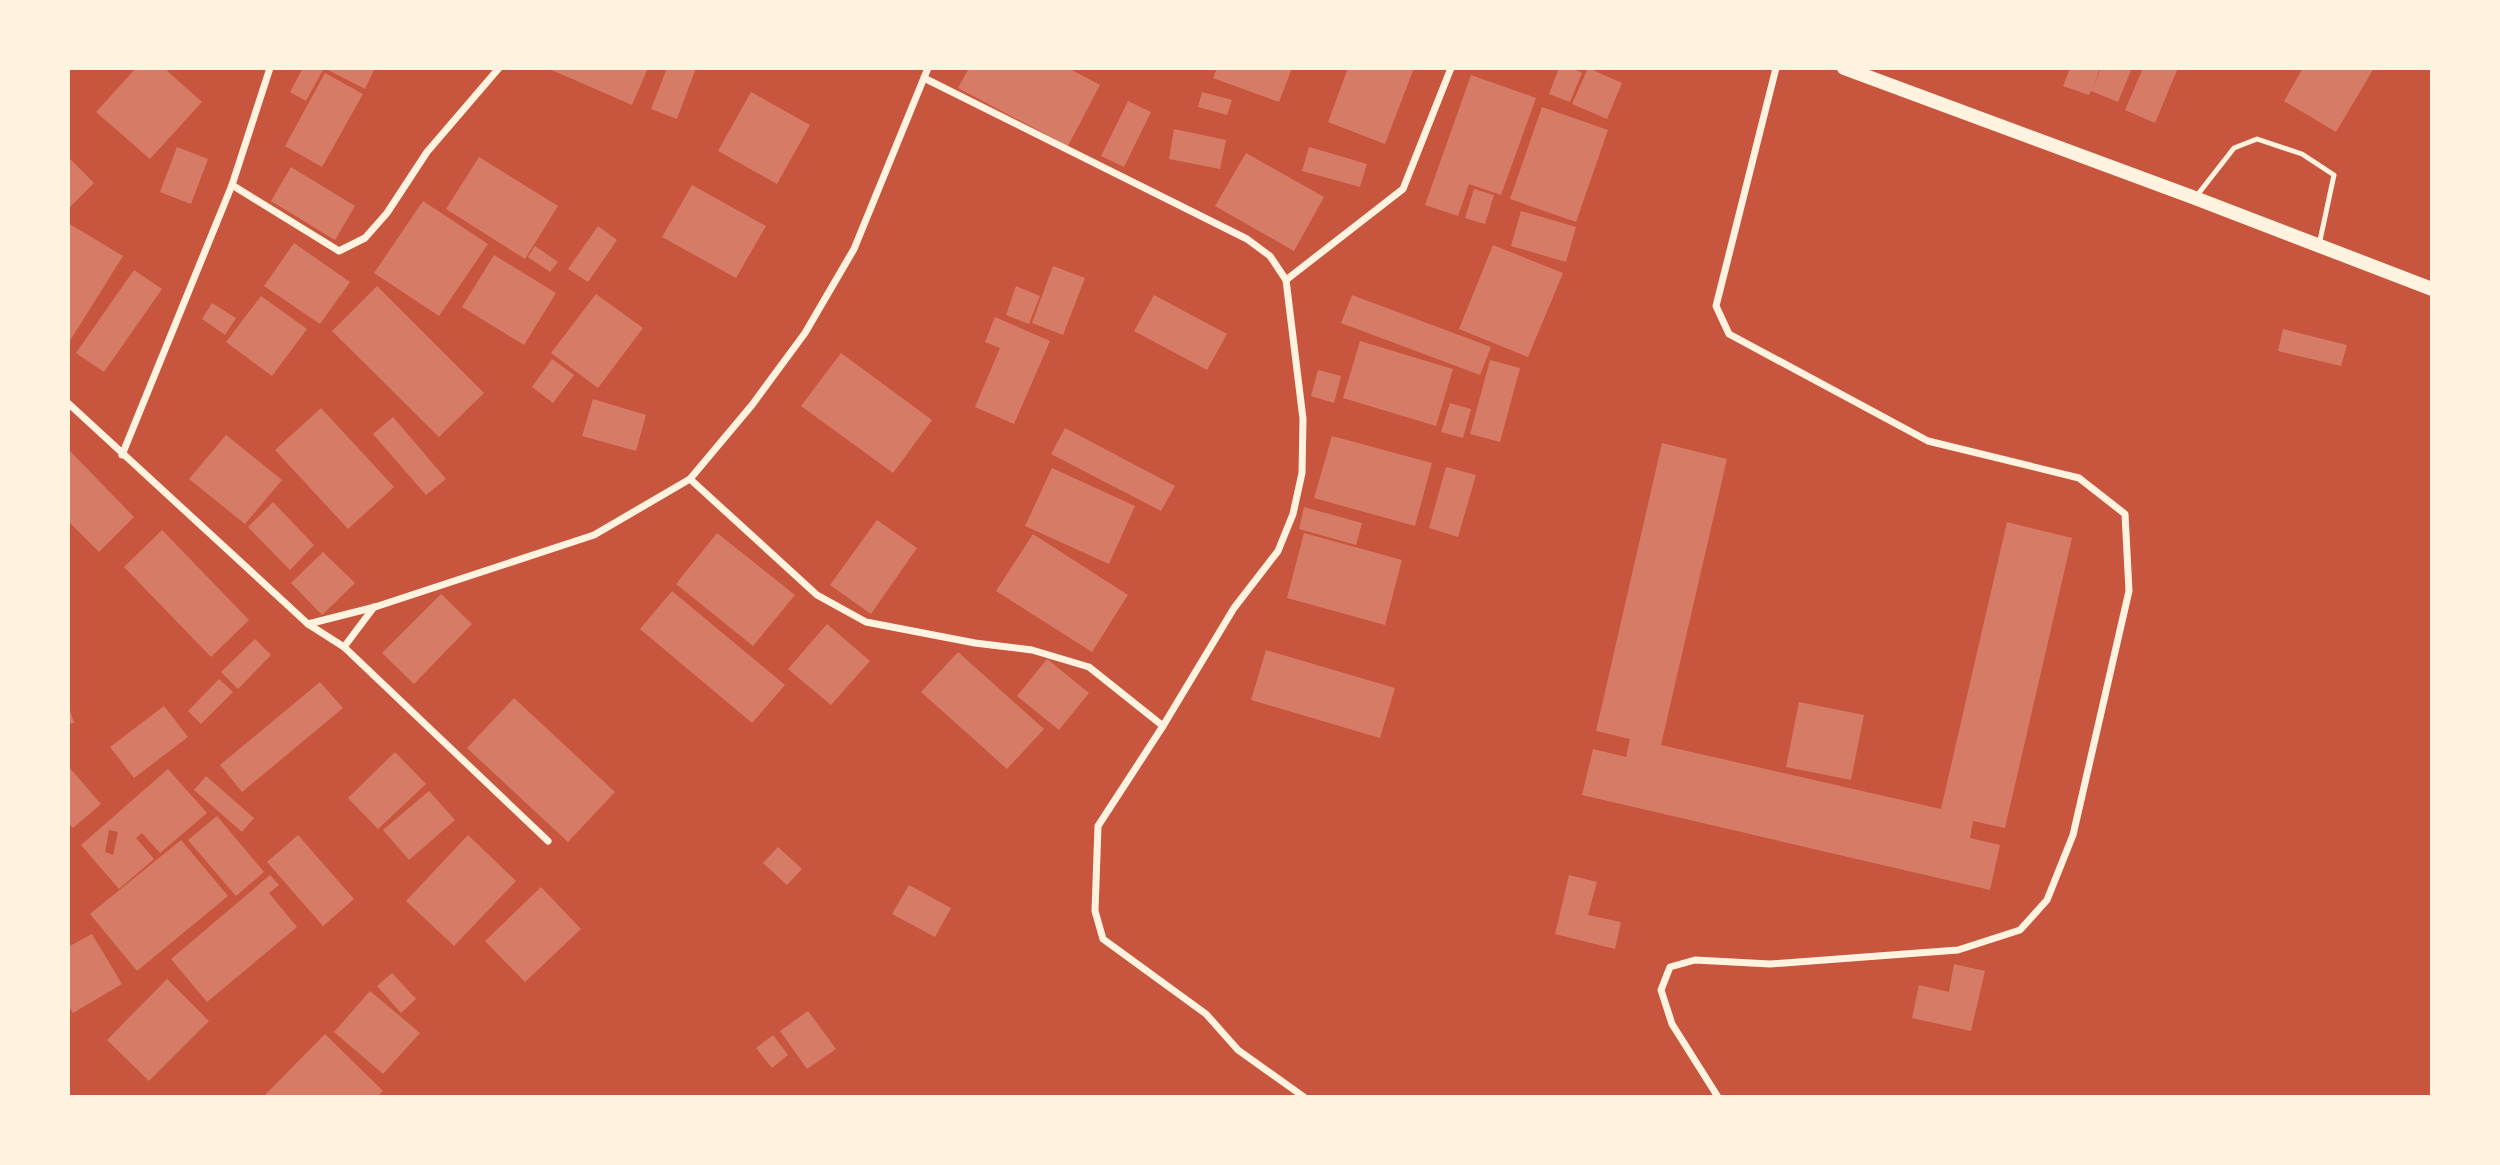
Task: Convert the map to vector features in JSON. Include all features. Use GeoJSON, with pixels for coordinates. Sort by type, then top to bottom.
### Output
{"type":"FeatureCollection","features":[{"type":"Feature","properties":{"kind":"main road"},"geometry":{"type":"LineString","coordinates":[[1844,68],[2432,289]]}},
{"type":"Feature","properties":{"kind":"street"},"geometry":{"type":"LineString","coordinates":[[121,455],[232,186],[270,68]]}},
{"type":"Feature","properties":{"kind":"street"},"geometry":{"type":"LineString","coordinates":[[232,186],[339,251],[365,238],[387,213],[427,152],[499,68]]}},
{"type":"Feature","properties":{"kind":"street"},"geometry":{"type":"LineString","coordinates":[[308,624],[375,607],[594,535],[690,479],[752,405],[805,333],[854,248],[928,68]]}},
{"type":"Feature","properties":{"kind":"street"},"geometry":{"type":"LineString","coordinates":[[1286,280],[1404,189],[1451,68]]}},
{"type":"Feature","properties":{"kind":"street"},"geometry":{"type":"LineString","coordinates":[[1718,1097],[1672,1024],[1661,990],[1670,967],[1695,960],[1770,964],[1958,950],[2020,930],[2047,900],[2073,835],[2129,591],[2125,514],[2079,478],[1928,440],[1728,334],[1716,306],[1776,68]]}},
{"type":"Feature","properties":{"kind":"street"},"geometry":{"type":"LineString","coordinates":[[924,78],[1247,239],[1270,256],[1286,280],[1304,419],[1302,473],[1293,514],[1279,551],[1234,608],[1098,827],[1095,911],[1103,940],[1206,1014],[1238,1050],[1304,1097]]}},
{"type":"Feature","properties":{"kind":"street"},"geometry":{"type":"LineString","coordinates":[[68,403],[121,455],[308,624],[344,647],[548,841]]}},
{"type":"Feature","properties":{"kind":"street"},"geometry":{"type":"LineString","coordinates":[[690,479],[817,595],[866,622],[975,643],[1032,650],[1089,667],[1163,726]]}},
{"type":"Feature","properties":{"kind":"street"},"geometry":{"type":"LineString","coordinates":[[344,647],[375,607]]}},
{"type":"Feature","properties":{"kind":"lane"},"geometry":{"type":"LineString","coordinates":[[2195,198],[2234,148],[2257,139],[2302,154],[2334,175],[2319,245]]}},
{"type":"Feature","properties":{"kind":"building"},"geometry":{"type":"Polygon","coordinates":[[[136,68],[164,68],[202,102],[150,159],[96,112],[136,68]]]}},
{"type":"Feature","properties":{"kind":"building"},"geometry":{"type":"Polygon","coordinates":[[[303,68],[324,68],[306,101],[290,92],[303,68]]]}},
{"type":"Feature","properties":{"kind":"building"},"geometry":{"type":"Polygon","coordinates":[[[375,68],[365,89],[328,70],[375,68]]]}},
{"type":"Feature","properties":{"kind":"building"},"geometry":{"type":"Polygon","coordinates":[[[547,68],[648,68],[632,105],[547,68]]]}},
{"type":"Feature","properties":{"kind":"building"},"geometry":{"type":"Polygon","coordinates":[[[667,68],[696,68],[677,119],[651,109],[667,68]]]}},
{"type":"Feature","properties":{"kind":"building"},"geometry":{"type":"Polygon","coordinates":[[[969,68],[1068,68],[1100,85],[1068,146],[958,88],[969,68]]]}},
{"type":"Feature","properties":{"kind":"building"},"geometry":{"type":"Polygon","coordinates":[[[1217,68],[1292,68],[1279,102],[1213,78],[1217,68]]]}},
{"type":"Feature","properties":{"kind":"building"},"geometry":{"type":"Polygon","coordinates":[[[1348,68],[1414,68],[1385,144],[1328,122],[1348,68]]]}},
{"type":"Feature","properties":{"kind":"building"},"geometry":{"type":"Polygon","coordinates":[[[1559,68],[1571,68],[1582,73],[1570,102],[1549,94],[1559,68]]]}},
{"type":"Feature","properties":{"kind":"building"},"geometry":{"type":"Polygon","coordinates":[[[1588,68],[1622,83],[1607,119],[1572,104],[1588,68]]]}},
{"type":"Feature","properties":{"kind":"building"},"geometry":{"type":"Polygon","coordinates":[[[2070,68],[2100,68],[2093,88],[2101,68],[2132,68],[2118,102],[2091,91],[2089,95],[2063,86],[2070,68]]]}},
{"type":"Feature","properties":{"kind":"building"},"geometry":{"type":"Polygon","coordinates":[[[2143,68],[2178,68],[2155,123],[2125,110],[2143,68]]]}},
{"type":"Feature","properties":{"kind":"building"},"geometry":{"type":"Polygon","coordinates":[[[2303,68],[2374,68],[2336,132],[2284,101],[2303,68]]]}},
{"type":"Feature","properties":{"kind":"building"},"geometry":{"type":"Polygon","coordinates":[[[325,73],[363,94],[322,167],[285,146],[325,73]]]}},
{"type":"Feature","properties":{"kind":"building"},"geometry":{"type":"Polygon","coordinates":[[[1471,75],[1536,98],[1501,195],[1469,184],[1458,216],[1425,205],[1471,75]]]}},
{"type":"Feature","properties":{"kind":"building"},"geometry":{"type":"Polygon","coordinates":[[[751,92],[810,125],[777,184],[718,151],[751,92]]]}},
{"type":"Feature","properties":{"kind":"building"},"geometry":{"type":"Polygon","coordinates":[[[1202,92],[1232,100],[1227,115],[1198,107],[1202,92]]]}},
{"type":"Feature","properties":{"kind":"building"},"geometry":{"type":"Polygon","coordinates":[[[1128,101],[1151,112],[1124,167],[1101,156],[1128,101]]]}},
{"type":"Feature","properties":{"kind":"building"},"geometry":{"type":"Polygon","coordinates":[[[1542,107],[1608,130],[1576,222],[1510,199],[1542,107]]]}},
{"type":"Feature","properties":{"kind":"building"},"geometry":{"type":"Polygon","coordinates":[[[1174,129],[1226,140],[1220,169],[1169,159],[1174,129]]]}},
{"type":"Feature","properties":{"kind":"building"},"geometry":{"type":"Polygon","coordinates":[[[177,147],[208,159],[191,204],[160,192],[177,147]]]}},
{"type":"Feature","properties":{"kind":"building"},"geometry":{"type":"Polygon","coordinates":[[[1309,147],[1367,164],[1360,187],[1302,171],[1309,147]]]}},
{"type":"Feature","properties":{"kind":"building"},"geometry":{"type":"Polygon","coordinates":[[[1246,153],[1324,197],[1294,251],[1215,206],[1246,153]]]}},
{"type":"Feature","properties":{"kind":"building"},"geometry":{"type":"Polygon","coordinates":[[[68,157],[94,183],[68,209],[68,157]]]}},
{"type":"Feature","properties":{"kind":"building"},"geometry":{"type":"Polygon","coordinates":[[[479,157],[558,206],[525,259],[446,209],[479,157]]]}},
{"type":"Feature","properties":{"kind":"building"},"geometry":{"type":"Polygon","coordinates":[[[291,167],[355,206],[335,240],[271,201],[291,167]]]}},
{"type":"Feature","properties":{"kind":"building"},"geometry":{"type":"Polygon","coordinates":[[[692,185],[766,226],[736,278],[662,237],[692,185]]]}},
{"type":"Feature","properties":{"kind":"building"},"geometry":{"type":"Polygon","coordinates":[[[1474,189],[1494,195],[1485,224],[1465,218],[1474,189]]]}},
{"type":"Feature","properties":{"kind":"building"},"geometry":{"type":"Polygon","coordinates":[[[423,201],[488,244],[439,316],[374,273],[423,201]]]}},
{"type":"Feature","properties":{"kind":"building"},"geometry":{"type":"Polygon","coordinates":[[[1521,211],[1576,227],[1566,262],[1511,246],[1521,211]]]}},
{"type":"Feature","properties":{"kind":"building"},"geometry":{"type":"Polygon","coordinates":[[[68,223],[123,256],[68,344],[68,223]]]}},
{"type":"Feature","properties":{"kind":"building"},"geometry":{"type":"Polygon","coordinates":[[[598,226],[617,240],[588,282],[568,269],[598,226]]]}},
{"type":"Feature","properties":{"kind":"building"},"geometry":{"type":"Polygon","coordinates":[[[294,243],[350,282],[320,324],[264,286],[294,243]]]}},
{"type":"Feature","properties":{"kind":"building"},"geometry":{"type":"Polygon","coordinates":[[[1493,245],[1563,273],[1528,357],[1459,329],[1493,245]]]}},
{"type":"Feature","properties":{"kind":"building"},"geometry":{"type":"Polygon","coordinates":[[[535,246],[558,262],[550,272],[528,257],[535,246]]]}},
{"type":"Feature","properties":{"kind":"building"},"geometry":{"type":"Polygon","coordinates":[[[494,255],[556,293],[524,345],[462,307],[494,255]]]}},
{"type":"Feature","properties":{"kind":"building"},"geometry":{"type":"Polygon","coordinates":[[[1053,266],[1085,278],[1063,335],[1032,323],[1053,266]]]}},
{"type":"Feature","properties":{"kind":"building"},"geometry":{"type":"Polygon","coordinates":[[[134,270],[162,289],[104,372],[76,353],[134,270]]]}},
{"type":"Feature","properties":{"kind":"building"},"geometry":{"type":"Polygon","coordinates":[[[377,286],[484,393],[439,437],[332,331],[377,286]]]}},
{"type":"Feature","properties":{"kind":"building"},"geometry":{"type":"Polygon","coordinates":[[[1016,286],[1040,296],[1029,324],[1006,315],[1016,286]]]}},
{"type":"Feature","properties":{"kind":"building"},"geometry":{"type":"Polygon","coordinates":[[[596,294],[643,328],[598,388],[551,353],[596,294]]]}},
{"type":"Feature","properties":{"kind":"building"},"geometry":{"type":"Polygon","coordinates":[[[1154,295],[1227,334],[1207,370],[1134,331],[1154,295]]]}},
{"type":"Feature","properties":{"kind":"building"},"geometry":{"type":"Polygon","coordinates":[[[1352,295],[1491,347],[1480,375],[1341,323],[1352,295]]]}},
{"type":"Feature","properties":{"kind":"building"},"geometry":{"type":"Polygon","coordinates":[[[261,296],[307,329],[272,376],[226,342],[261,296]]]}},
{"type":"Feature","properties":{"kind":"building"},"geometry":{"type":"Polygon","coordinates":[[[212,303],[236,318],[225,335],[202,319],[212,303]]]}},
{"type":"Feature","properties":{"kind":"building"},"geometry":{"type":"Polygon","coordinates":[[[995,317],[1050,341],[1014,424],[975,407],[1000,348],[985,342],[995,317]]]}},
{"type":"Feature","properties":{"kind":"building"},"geometry":{"type":"Polygon","coordinates":[[[2283,329],[2347,345],[2341,366],[2278,351],[2283,329]]]}},
{"type":"Feature","properties":{"kind":"building"},"geometry":{"type":"Polygon","coordinates":[[[1360,341],[1453,369],[1436,426],[1343,398],[1360,341]]]}},
{"type":"Feature","properties":{"kind":"building"},"geometry":{"type":"Polygon","coordinates":[[[841,353],[932,420],[893,473],[801,406],[841,353]]]}},
{"type":"Feature","properties":{"kind":"building"},"geometry":{"type":"Polygon","coordinates":[[[552,359],[574,375],[553,403],[532,387],[552,359]]]}},
{"type":"Feature","properties":{"kind":"building"},"geometry":{"type":"Polygon","coordinates":[[[1490,360],[1520,368],[1500,442],[1470,434],[1490,360]]]}},
{"type":"Feature","properties":{"kind":"building"},"geometry":{"type":"Polygon","coordinates":[[[1318,370],[1341,376],[1334,403],[1311,396],[1318,370]]]}},
{"type":"Feature","properties":{"kind":"building"},"geometry":{"type":"Polygon","coordinates":[[[593,399],[646,415],[636,451],[582,436],[593,399]]]}},
{"type":"Feature","properties":{"kind":"building"},"geometry":{"type":"Polygon","coordinates":[[[1450,403],[1471,409],[1463,438],[1441,432],[1450,403]]]}},
{"type":"Feature","properties":{"kind":"building"},"geometry":{"type":"Polygon","coordinates":[[[321,408],[394,487],[348,529],[275,450],[321,408]]]}},
{"type":"Feature","properties":{"kind":"building"},"geometry":{"type":"Polygon","coordinates":[[[393,417],[446,479],[426,495],[373,434],[393,417]]]}},
{"type":"Feature","properties":{"kind":"building"},"geometry":{"type":"Polygon","coordinates":[[[1065,428],[1175,486],[1161,511],[1051,454],[1065,428]]]}},
{"type":"Feature","properties":{"kind":"building"},"geometry":{"type":"Polygon","coordinates":[[[226,435],[282,480],[245,524],[189,479],[226,435]]]}},
{"type":"Feature","properties":{"kind":"building"},"geometry":{"type":"Polygon","coordinates":[[[1332,436],[1432,463],[1415,526],[1314,498],[1332,436]]]}},
{"type":"Feature","properties":{"kind":"building"},"geometry":{"type":"Polygon","coordinates":[[[1662,443],[1727,459],[1661,745],[1941,809],[2007,522],[2072,538],[2005,828],[1973,821],[1970,838],[2000,845],[1990,890],[1582,795],[1593,749],[1626,757],[1630,739],[1596,731],[1662,443]]]}},
{"type":"Feature","properties":{"kind":"building"},"geometry":{"type":"Polygon","coordinates":[[[68,449],[134,517],[99,552],[68,521],[68,449]]]}},
{"type":"Feature","properties":{"kind":"building"},"geometry":{"type":"Polygon","coordinates":[[[1446,467],[1476,475],[1458,537],[1429,528],[1446,467]]]}},
{"type":"Feature","properties":{"kind":"building"},"geometry":{"type":"Polygon","coordinates":[[[1052,468],[1135,506],[1109,564],[1025,526],[1052,468]]]}},
{"type":"Feature","properties":{"kind":"building"},"geometry":{"type":"Polygon","coordinates":[[[273,502],[314,545],[290,570],[248,527],[273,502]]]}},
{"type":"Feature","properties":{"kind":"building"},"geometry":{"type":"Polygon","coordinates":[[[1304,507],[1362,523],[1356,545],[1299,529],[1304,507]]]}},
{"type":"Feature","properties":{"kind":"building"},"geometry":{"type":"Polygon","coordinates":[[[877,520],[917,548],[871,614],[830,585],[877,520]]]}},
{"type":"Feature","properties":{"kind":"building"},"geometry":{"type":"Polygon","coordinates":[[[162,530],[249,620],[211,657],[124,567],[162,530]]]}},
{"type":"Feature","properties":{"kind":"building"},"geometry":{"type":"Polygon","coordinates":[[[717,533],[795,595],[753,646],[676,584],[717,533]]]}},
{"type":"Feature","properties":{"kind":"building"},"geometry":{"type":"Polygon","coordinates":[[[1304,533],[1402,560],[1385,625],[1287,598],[1304,533]]]}},
{"type":"Feature","properties":{"kind":"building"},"geometry":{"type":"Polygon","coordinates":[[[1033,534],[1128,595],[1092,652],[996,591],[1033,534]]]}},
{"type":"Feature","properties":{"kind":"building"},"geometry":{"type":"Polygon","coordinates":[[[323,552],[355,583],[322,615],[291,583],[323,552]]]}},
{"type":"Feature","properties":{"kind":"building"},"geometry":{"type":"Polygon","coordinates":[[[672,591],[785,685],[752,723],[640,629],[672,591]]]}},
{"type":"Feature","properties":{"kind":"building"},"geometry":{"type":"Polygon","coordinates":[[[441,594],[472,624],[414,684],[382,653],[441,594]]]}},
{"type":"Feature","properties":{"kind":"building"},"geometry":{"type":"Polygon","coordinates":[[[827,624],[870,661],[831,705],[788,669],[827,624]]]}},
{"type":"Feature","properties":{"kind":"building"},"geometry":{"type":"Polygon","coordinates":[[[255,639],[271,655],[238,689],[221,672],[255,639]]]}},
{"type":"Feature","properties":{"kind":"building"},"geometry":{"type":"Polygon","coordinates":[[[1266,650],[1395,688],[1380,738],[1251,700],[1266,650]]]}},
{"type":"Feature","properties":{"kind":"building"},"geometry":{"type":"Polygon","coordinates":[[[958,652],[1044,729],[1007,769],[921,692],[958,652]]]}},
{"type":"Feature","properties":{"kind":"building"},"geometry":{"type":"Polygon","coordinates":[[[1047,659],[1089,693],[1059,730],[1017,696],[1047,659]]]}},
{"type":"Feature","properties":{"kind":"building"},"geometry":{"type":"Polygon","coordinates":[[[219,679],[233,692],[201,724],[188,711],[219,679]]]}},
{"type":"Feature","properties":{"kind":"building"},"geometry":{"type":"Polygon","coordinates":[[[320,682],[343,708],[242,792],[220,765],[320,682]]]}},
{"type":"Feature","properties":{"kind":"building"},"geometry":{"type":"Polygon","coordinates":[[[514,698],[615,792],[568,842],[467,748],[514,698]]]}},
{"type":"Feature","properties":{"kind":"building"},"geometry":{"type":"Polygon","coordinates":[[[1799,702],[1864,715],[1851,780],[1786,767],[1799,702]]]}},
{"type":"Feature","properties":{"kind":"building"},"geometry":{"type":"Polygon","coordinates":[[[68,704],[74,723],[68,724],[68,704]]]}},
{"type":"Feature","properties":{"kind":"building"},"geometry":{"type":"Polygon","coordinates":[[[164,706],[188,737],[134,778],[110,747],[164,706]]]}},
{"type":"Feature","properties":{"kind":"building"},"geometry":{"type":"Polygon","coordinates":[[[395,752],[426,784],[378,829],[348,798],[395,752]]]}},
{"type":"Feature","properties":{"kind":"building"},"geometry":{"type":"Polygon","coordinates":[[[68,766],[101,804],[73,828],[68,823],[68,766]]]}},
{"type":"Feature","properties":{"kind":"building"},"geometry":{"type":"Polygon","coordinates":[[[168,769],[207,813],[160,853],[142,833],[136,838],[154,859],[119,889],[81,845],[168,769]],[[109,830],[105,852],[113,855],[118,832],[109,830]]]}},
{"type":"Feature","properties":{"kind":"building"},"geometry":{"type":"Polygon","coordinates":[[[206,776],[254,818],[242,832],[194,790],[206,776]]]}},
{"type":"Feature","properties":{"kind":"building"},"geometry":{"type":"Polygon","coordinates":[[[429,791],[455,820],[409,860],[383,830],[429,791]]]}},
{"type":"Feature","properties":{"kind":"building"},"geometry":{"type":"Polygon","coordinates":[[[217,816],[264,872],[236,896],[188,840],[217,816]]]}},
{"type":"Feature","properties":{"kind":"building"},"geometry":{"type":"Polygon","coordinates":[[[298,835],[354,899],[323,926],[267,862],[298,835]]]}},
{"type":"Feature","properties":{"kind":"building"},"geometry":{"type":"Polygon","coordinates":[[[468,835],[516,881],[454,946],[406,901],[468,835]]]}},
{"type":"Feature","properties":{"kind":"building"},"geometry":{"type":"Polygon","coordinates":[[[181,840],[228,896],[137,971],[90,914],[181,840]]]}},
{"type":"Feature","properties":{"kind":"building"},"geometry":{"type":"Polygon","coordinates":[[[778,847],[802,869],[787,885],[763,863],[778,847]]]}},
{"type":"Feature","properties":{"kind":"building"},"geometry":{"type":"Polygon","coordinates":[[[270,875],[279,885],[269,893],[297,927],[207,1002],[171,959],[270,875]]]}},
{"type":"Feature","properties":{"kind":"building"},"geometry":{"type":"Polygon","coordinates":[[[1569,875],[1597,882],[1588,915],[1621,922],[1615,949],[1555,934],[1569,875]]]}},
{"type":"Feature","properties":{"kind":"building"},"geometry":{"type":"Polygon","coordinates":[[[909,885],[951,908],[935,937],[892,914],[909,885]]]}},
{"type":"Feature","properties":{"kind":"building"},"geometry":{"type":"Polygon","coordinates":[[[541,887],[581,929],[525,982],[485,941],[541,887]]]}},
{"type":"Feature","properties":{"kind":"building"},"geometry":{"type":"Polygon","coordinates":[[[92,934],[122,984],[73,1013],[68,1005],[68,947],[92,934]]]}},
{"type":"Feature","properties":{"kind":"building"},"geometry":{"type":"Polygon","coordinates":[[[1954,964],[1985,971],[1971,1031],[1912,1018],[1919,985],[1949,992],[1954,964]]]}},
{"type":"Feature","properties":{"kind":"building"},"geometry":{"type":"Polygon","coordinates":[[[392,973],[416,999],[401,1013],[377,986],[392,973]]]}},
{"type":"Feature","properties":{"kind":"building"},"geometry":{"type":"Polygon","coordinates":[[[167,979],[209,1021],[149,1081],[107,1040],[167,979]]]}},
{"type":"Feature","properties":{"kind":"building"},"geometry":{"type":"Polygon","coordinates":[[[370,991],[420,1033],[383,1074],[334,1032],[370,991]]]}},
{"type":"Feature","properties":{"kind":"building"},"geometry":{"type":"Polygon","coordinates":[[[808,1011],[836,1049],[807,1069],[780,1031],[808,1011]]]}},
{"type":"Feature","properties":{"kind":"building"},"geometry":{"type":"Polygon","coordinates":[[[325,1034],[383,1091],[377,1097],[263,1097],[325,1034]]]}},
{"type":"Feature","properties":{"kind":"building"},"geometry":{"type":"Polygon","coordinates":[[[773,1035],[788,1055],[772,1068],[756,1048],[773,1035]]]}}]}
